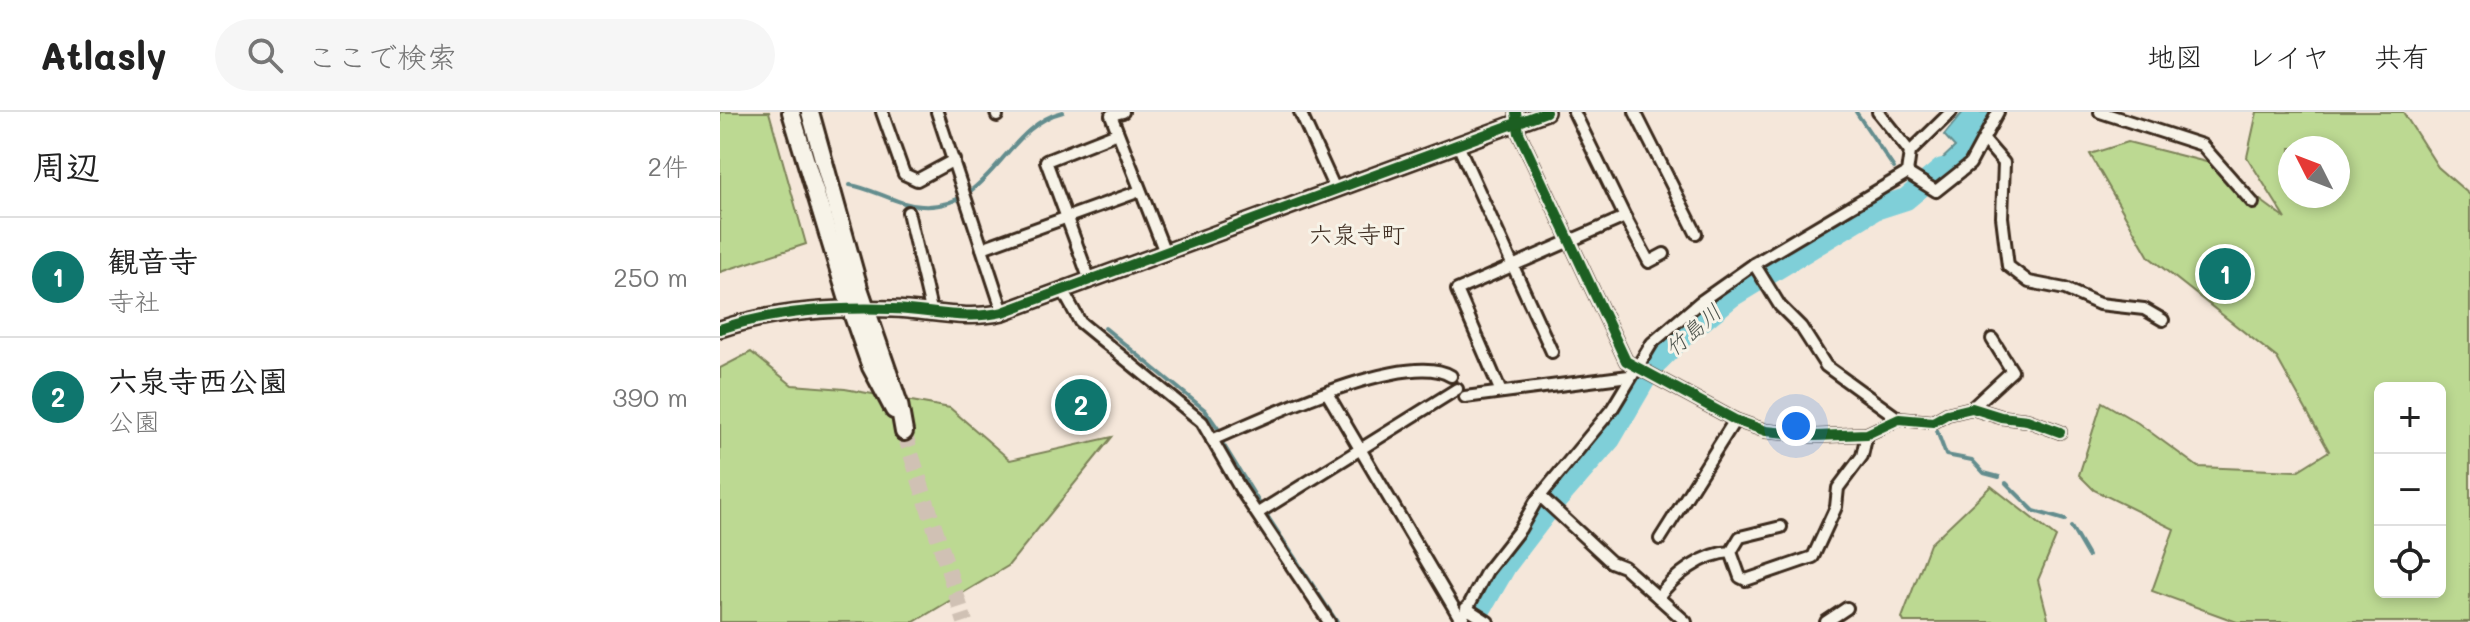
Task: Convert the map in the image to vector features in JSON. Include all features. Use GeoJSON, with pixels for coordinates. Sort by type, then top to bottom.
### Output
{"type":"FeatureCollection","features":[{"type":"Feature","properties":{"kind":"main road"},"geometry":{"type":"LineString","coordinates":[[791,112],[859,309],[899,404],[903,427]]}},
{"type":"Feature","properties":{"kind":"main road"},"geometry":{"type":"LineString","coordinates":[[810,112],[859,309]]}},
{"type":"Feature","properties":{"kind":"street"},"geometry":{"type":"LineString","coordinates":[[882,112],[904,174],[917,180],[954,160]]}},
{"type":"Feature","properties":{"kind":"street"},"geometry":{"type":"LineString","coordinates":[[937,112],[1003,312]]}},
{"type":"Feature","properties":{"kind":"street"},"geometry":{"type":"LineString","coordinates":[[1119,112],[1111,115],[1164,250]]}},
{"type":"Feature","properties":{"kind":"street"},"geometry":{"type":"LineString","coordinates":[[1300,112],[1335,189]]}},
{"type":"Feature","properties":{"kind":"street"},"geometry":{"type":"LineString","coordinates":[[720,329],[825,309],[966,317],[1003,312],[1164,250],[1458,145],[1517,117],[1546,112]]}},
{"type":"Feature","properties":{"kind":"street"},"geometry":{"type":"LineString","coordinates":[[1574,112],[1649,262],[1664,254]]}},
{"type":"Feature","properties":{"kind":"street"},"geometry":{"type":"LineString","coordinates":[[1635,112],[1696,233]]}},
{"type":"Feature","properties":{"kind":"street"},"geometry":{"type":"LineString","coordinates":[[1878,112],[1910,152],[1912,177]]}},
{"type":"Feature","properties":{"kind":"street"},"geometry":{"type":"LineString","coordinates":[[1910,152],[1951,112]]}},
{"type":"Feature","properties":{"kind":"street"},"geometry":{"type":"LineString","coordinates":[[1912,177],[1936,191],[1970,164],[1998,112]]}},
{"type":"Feature","properties":{"kind":"street"},"geometry":{"type":"LineString","coordinates":[[2100,112],[2202,145],[2253,203]]}},
{"type":"Feature","properties":{"kind":"street"},"geometry":{"type":"LineString","coordinates":[[1517,117],[1519,133],[1568,240],[1626,361],[1635,371]]}},
{"type":"Feature","properties":{"kind":"street"},"geometry":{"type":"LineString","coordinates":[[1089,278],[1046,161],[1117,133]]}},
{"type":"Feature","properties":{"kind":"street"},"geometry":{"type":"LineString","coordinates":[[1984,140],[2004,163],[2002,217],[2008,266],[2029,282],[2065,289],[2099,304],[2144,309],[2163,320]]}},
{"type":"Feature","properties":{"kind":"street"},"geometry":{"type":"LineString","coordinates":[[1458,145],[1552,352]]}},
{"type":"Feature","properties":{"kind":"street"},"geometry":{"type":"LineString","coordinates":[[1327,393],[1460,621],[1543,498],[1595,431],[1661,335],[1756,267],[1912,177]]}},
{"type":"Feature","properties":{"kind":"street"},"geometry":{"type":"LineString","coordinates":[[982,248],[1140,191]]}},
{"type":"Feature","properties":{"kind":"street"},"geometry":{"type":"LineString","coordinates":[[908,212],[932,314]]}},
{"type":"Feature","properties":{"kind":"street"},"geometry":{"type":"LineString","coordinates":[[1501,392],[1457,290],[1625,217]]}},
{"type":"Feature","properties":{"kind":"street"},"geometry":{"type":"LineString","coordinates":[[1756,267],[1826,366],[1899,419]]}},
{"type":"Feature","properties":{"kind":"street"},"geometry":{"type":"LineString","coordinates":[[1062,289],[1080,322],[1195,416],[1329,622]]}},
{"type":"Feature","properties":{"kind":"street"},"geometry":{"type":"LineString","coordinates":[[1258,513],[1359,449],[1461,393],[1501,392],[1635,371],[1655,377],[1735,420],[1766,431],[1815,436],[1867,434],[1899,419],[1933,422],[1947,414],[1972,408],[2012,371],[1992,339]]}},
{"type":"Feature","properties":{"kind":"street"},"geometry":{"type":"LineString","coordinates":[[1212,440],[1360,380],[1420,369],[1441,369],[1451,376]]}},
{"type":"Feature","properties":{"kind":"street"},"geometry":{"type":"LineString","coordinates":[[1972,408],[2001,417],[2027,420],[2060,432]]}},
{"type":"Feature","properties":{"kind":"street"},"geometry":{"type":"LineString","coordinates":[[1660,539],[1735,420]]}},
{"type":"Feature","properties":{"kind":"street"},"geometry":{"type":"LineString","coordinates":[[1731,552],[1740,577],[1746,580],[1813,557],[1836,507],[1838,488],[1862,456],[1867,434]]}},
{"type":"Feature","properties":{"kind":"street"},"geometry":{"type":"LineString","coordinates":[[1543,498],[1611,562],[1624,567],[1686,622]]}},
{"type":"Feature","properties":{"kind":"street"},"geometry":{"type":"LineString","coordinates":[[1658,597],[1680,574],[1715,555],[1731,552],[1740,537],[1781,527]]}},
{"type":"Feature","properties":{"kind":"street"},"geometry":{"type":"LineString","coordinates":[[1826,622],[1847,608]]}},
{"type":"Feature","properties":{"kind":"street"},"geometry":{"type":"LineString","coordinates":[[1469,609],[1485,619]]}},
{"type":"Feature","properties":{"kind":"green space"},"geometry":{"type":"Polygon","coordinates":[[[720,112],[769,112],[806,244],[720,272],[720,112]]]}},
{"type":"Feature","properties":{"kind":"green space"},"geometry":{"type":"Polygon","coordinates":[[[2257,112],[2403,112],[2438,167],[2470,195],[2470,622],[2237,622],[2152,591],[2174,529],[2094,490],[2079,475],[2102,402],[2138,423],[2198,467],[2297,471],[2329,451],[2277,358],[2149,257],[2090,154],[2128,142],[2210,163],[2286,219],[2279,208],[2350,208],[2350,136],[2278,136],[2278,206],[2247,157],[2257,112]]]}},
{"type":"Feature","properties":{"kind":"green space"},"geometry":{"type":"Polygon","coordinates":[[[751,352],[792,385],[845,389],[950,408],[1010,460],[1112,437],[1008,566],[914,622],[720,622],[720,368],[751,352]]]}},
{"type":"Feature","properties":{"kind":"green space"},"geometry":{"type":"Polygon","coordinates":[[[1092,382],[1100,390],[1100,414],[1069,426],[1060,397],[1092,382]]]}},
{"type":"Feature","properties":{"kind":"green space"},"geometry":{"type":"Polygon","coordinates":[[[1991,486],[2056,537],[2038,580],[2049,622],[1904,622],[1902,618],[1930,544],[1991,486]]]}},
{"type":"Feature","properties":{"kind":"water"},"geometry":{"type":"Polygon","coordinates":[[[1963,112],[1993,112],[1970,158],[1938,185],[1922,178],[1955,147],[1944,135],[1963,112]]]}},
{"type":"Feature","properties":{"kind":"waterway"},"geometry":{"type":"LineString","coordinates":[[850,185],[913,205],[945,204],[965,195],[981,182],[1026,133],[1043,120],[1063,112]]}},
{"type":"Feature","properties":{"kind":"waterway"},"geometry":{"type":"LineString","coordinates":[[1856,112],[1894,168]]}},
{"type":"Feature","properties":{"kind":"waterway","name":"竹島川"},"geometry":{"type":"LineString","coordinates":[[1473,622],[1506,565],[1547,511],[1610,439],[1652,367],[1681,338],[1732,296],[1875,209],[1906,199],[1942,169]]}},
{"type":"Feature","properties":{"kind":"waterway"},"geometry":{"type":"LineString","coordinates":[[1908,187],[1913,193]]}},
{"type":"Feature","properties":{"kind":"waterway"},"geometry":{"type":"LineString","coordinates":[[1105,328],[1205,410],[1219,430]]}},
{"type":"Feature","properties":{"kind":"waterway"},"geometry":{"type":"LineString","coordinates":[[1937,431],[1946,455],[1972,460],[1984,473],[1999,477]]}},
{"type":"Feature","properties":{"kind":"waterway"},"geometry":{"type":"LineString","coordinates":[[1223,444],[1260,504]]}},
{"type":"Feature","properties":{"kind":"waterway"},"geometry":{"type":"LineString","coordinates":[[2006,483],[2034,511],[2065,520]]}},
{"type":"Feature","properties":{"kind":"waterway"},"geometry":{"type":"LineString","coordinates":[[1266,514],[1337,622]]}},
{"type":"Feature","properties":{"kind":"waterway"},"geometry":{"type":"LineString","coordinates":[[2071,527],[2088,556]]}},
{"type":"Feature","properties":{"kind":"tunnel"},"geometry":{"type":"LineString","coordinates":[[904,432],[965,622]]}},
{"type":"Feature","properties":{"kind":"cycle path"},"geometry":{"type":"LineString","coordinates":[[1516,112],[1519,133],[1626,361],[1735,420],[1766,431],[1815,436],[1867,434],[1899,419],[1933,422],[1947,414],[1972,408],[2001,417],[2027,420],[2060,432]]}},
{"type":"Feature","properties":{"kind":"cycle path"},"geometry":{"type":"LineString","coordinates":[[720,329],[783,314],[827,310],[892,309],[975,315],[1003,312],[1546,112]]}},
{"type":"Feature","properties":{"kind":"place","name":"観音寺"},"geometry":{"type":"Point","coordinates":[2225,274]}},
{"type":"Feature","properties":{"kind":"place","name":"六泉寺西公園"},"geometry":{"type":"Point","coordinates":[1081,405]}},
{"type":"Feature","properties":{"kind":"district","name":"六泉寺町"},"geometry":{"type":"Point","coordinates":[1357,235]}}]}
